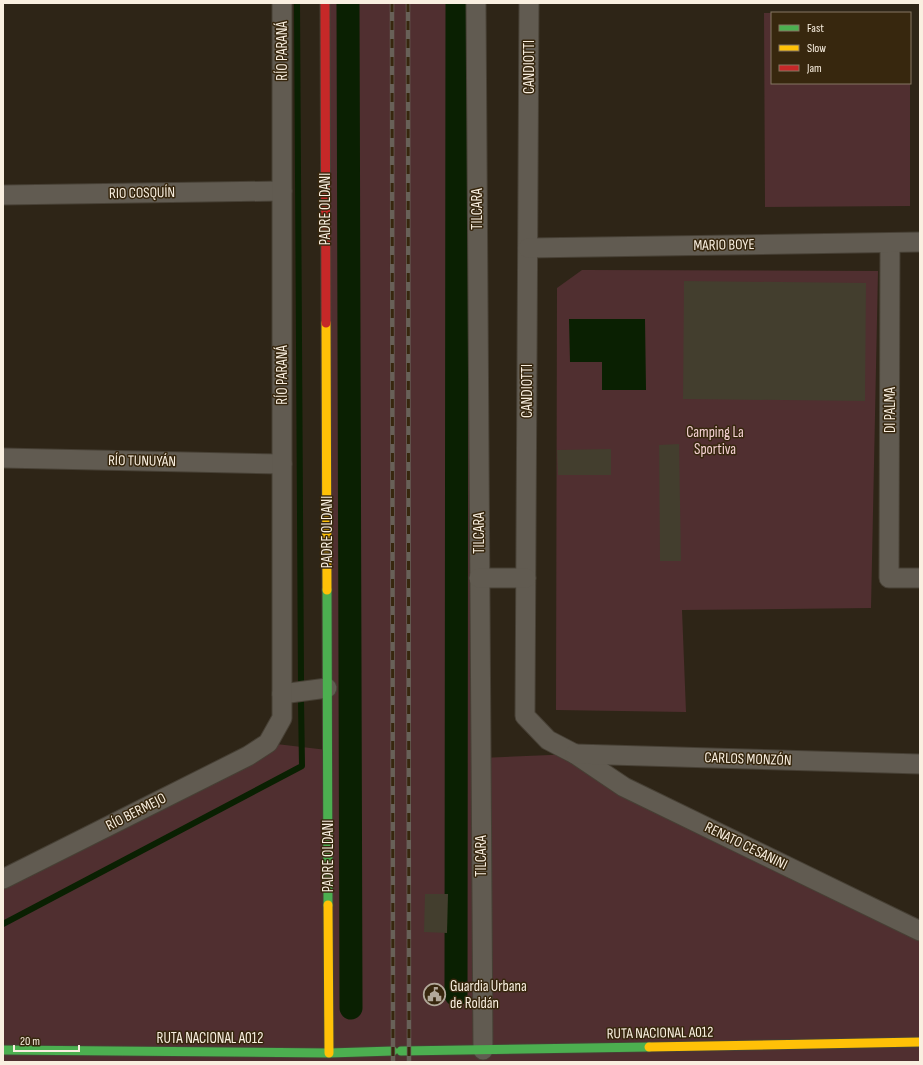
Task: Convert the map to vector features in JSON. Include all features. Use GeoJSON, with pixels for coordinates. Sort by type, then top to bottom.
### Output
{"type":"FeatureCollection","features":[{"type":"Feature","properties":{"kind":"main road","name":"PADRE OLDANI"},"geometry":{"type":"LineString","coordinates":[[325,3],[329,1057]]}},
{"type":"Feature","properties":{"kind":"main road","name":"RUTA NACIONAL A012"},"geometry":{"type":"LineString","coordinates":[[3,1050],[329,1057],[397,1051],[482,1056],[920,1042]]}},
{"type":"Feature","properties":{"kind":"street","name":"RÍO PARANÁ"},"geometry":{"type":"LineString","coordinates":[[268,743],[282,718],[282,3]]}},
{"type":"Feature","properties":{"kind":"street","name":"TILCARA"},"geometry":{"type":"LineString","coordinates":[[476,3],[482,1056]]}},
{"type":"Feature","properties":{"kind":"street","name":"CANDIOTTI"},"geometry":{"type":"LineString","coordinates":[[529,3],[525,716],[548,740],[575,754]]}},
{"type":"Feature","properties":{"kind":"street","name":"RIO COSQUÍN"},"geometry":{"type":"LineString","coordinates":[[3,195],[282,191]]}},
{"type":"Feature","properties":{"kind":"street","name":"MARIO BOYE"},"geometry":{"type":"LineString","coordinates":[[528,248],[920,242]]}},
{"type":"Feature","properties":{"kind":"street","name":"DI PALMA"},"geometry":{"type":"LineString","coordinates":[[890,243],[889,578],[920,578]]}},
{"type":"Feature","properties":{"kind":"street","name":"RÍO TUNUYÁN"},"geometry":{"type":"LineString","coordinates":[[3,458],[282,464]]}},
{"type":"Feature","properties":{"kind":"street"},"geometry":{"type":"LineString","coordinates":[[479,578],[526,578]]}},
{"type":"Feature","properties":{"kind":"street"},"geometry":{"type":"LineString","coordinates":[[282,694],[327,688]]}},
{"type":"Feature","properties":{"kind":"street","name":"RÍO BERMEJO"},"geometry":{"type":"LineString","coordinates":[[3,879],[241,759],[268,743]]}},
{"type":"Feature","properties":{"kind":"street","name":"CARLOS MONZÓN"},"geometry":{"type":"LineString","coordinates":[[575,754],[920,764]]}},
{"type":"Feature","properties":{"kind":"street","name":"RENATO CESANINI"},"geometry":{"type":"LineString","coordinates":[[575,754],[624,786],[920,932]]}},
{"type":"Feature","properties":{"kind":"green space"},"geometry":{"type":"Polygon","coordinates":[[[325,3],[476,3],[481,758],[575,754],[920,931],[920,1062],[3,1062],[3,879],[268,743],[327,750],[325,3]]]}},
{"type":"Feature","properties":{"kind":"green space"},"geometry":{"type":"Polygon","coordinates":[[[764,13],[771,13],[771,84],[910,84],[910,206],[765,207],[764,13]]]}},
{"type":"Feature","properties":{"kind":"green space","name":"Camping La Sportiva"},"geometry":{"type":"Polygon","coordinates":[[[582,270],[878,271],[871,608],[682,610],[686,712],[556,710],[557,288],[582,270]]]}},
{"type":"Feature","properties":{"kind":"shaded area"},"geometry":{"type":"Polygon","coordinates":[[[569,319],[645,319],[646,390],[602,390],[602,362],[570,362],[569,319]]]}},
{"type":"Feature","properties":{"kind":"building"},"geometry":{"type":"Polygon","coordinates":[[[684,281],[866,283],[865,401],[683,399],[684,281]]]}},
{"type":"Feature","properties":{"kind":"building"},"geometry":{"type":"Polygon","coordinates":[[[679,444],[681,561],[660,561],[659,445],[679,444]]]}},
{"type":"Feature","properties":{"kind":"building"},"geometry":{"type":"Polygon","coordinates":[[[611,449],[611,475],[558,475],[557,450],[611,449]]]}},
{"type":"Feature","properties":{"kind":"building"},"geometry":{"type":"Polygon","coordinates":[[[425,894],[448,894],[447,933],[424,932],[425,894]]]}},
{"type":"Feature","properties":{"kind":"building"},"geometry":{"type":"Polygon","coordinates":[[[429,989],[445,989],[445,1001],[429,1001],[429,989]]]}},
{"type":"Feature","properties":{"kind":"waterway"},"geometry":{"type":"LineString","coordinates":[[297,3],[301,681]]}},
{"type":"Feature","properties":{"kind":"waterway"},"geometry":{"type":"LineString","coordinates":[[348,3],[351,1008]]}},
{"type":"Feature","properties":{"kind":"waterway"},"geometry":{"type":"LineString","coordinates":[[456,995],[457,3]]}},
{"type":"Feature","properties":{"kind":"waterway"},"geometry":{"type":"LineString","coordinates":[[3,924],[302,766],[301,701]]}},
{"type":"Feature","properties":{"kind":"railway"},"geometry":{"type":"LineString","coordinates":[[392,3],[393,1062]]}},
{"type":"Feature","properties":{"kind":"railway"},"geometry":{"type":"LineString","coordinates":[[408,3],[409,1062]]}},
{"type":"Feature","properties":{"kind":"traffic: fast"},"geometry":{"type":"LineString","coordinates":[[327,590],[328,905]]}},
{"type":"Feature","properties":{"kind":"traffic: fast"},"geometry":{"type":"LineString","coordinates":[[401,1051],[649,1047]]}},
{"type":"Feature","properties":{"kind":"traffic: fast"},"geometry":{"type":"LineString","coordinates":[[3,1050],[329,1053],[393,1051]]}},
{"type":"Feature","properties":{"kind":"traffic: slow"},"geometry":{"type":"LineString","coordinates":[[326,323],[327,590]]}},
{"type":"Feature","properties":{"kind":"traffic: slow"},"geometry":{"type":"LineString","coordinates":[[328,905],[329,1053]]}},
{"type":"Feature","properties":{"kind":"traffic: slow"},"geometry":{"type":"LineString","coordinates":[[649,1047],[920,1042]]}},
{"type":"Feature","properties":{"kind":"traffic: jam"},"geometry":{"type":"LineString","coordinates":[[325,3],[326,323]]}},
{"type":"Feature","properties":{"kind":"place","name":"Guardia Urbana de Roldán"},"geometry":{"type":"Point","coordinates":[435,995]}}]}
